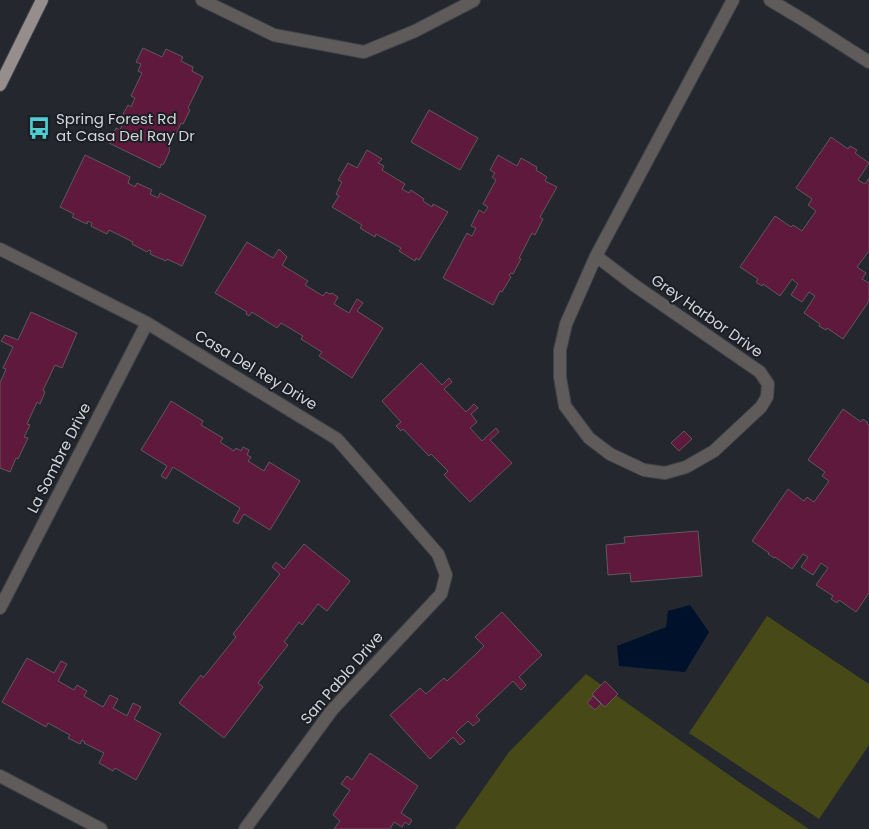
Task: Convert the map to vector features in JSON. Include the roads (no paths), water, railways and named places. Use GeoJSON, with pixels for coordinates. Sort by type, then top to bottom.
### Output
{"type":"FeatureCollection","features":[{"type":"Feature","properties":{"kind":"main road"},"geometry":{"type":"LineString","coordinates":[[0,85],[42,0]]}},
{"type":"Feature","properties":{"kind":"street"},"geometry":{"type":"LineString","coordinates":[[202,0],[274,35],[364,52],[415,31],[474,0]]}},
{"type":"Feature","properties":{"kind":"street","name":"Grey Harbor Drive"},"geometry":{"type":"LineString","coordinates":[[596,256],[634,285],[760,372],[768,384],[767,397],[761,407],[714,451],[686,467],[665,473],[644,470],[610,454],[588,438],[565,406],[560,377],[560,350],[566,324],[596,256],[733,0]]}},
{"type":"Feature","properties":{"kind":"street"},"geometry":{"type":"LineString","coordinates":[[770,0],[869,62]]}},
{"type":"Feature","properties":{"kind":"street","name":"Casa Del Rey Drive"},"geometry":{"type":"LineString","coordinates":[[0,250],[147,323],[337,439],[438,554],[446,575]]}},
{"type":"Feature","properties":{"kind":"street","name":"La Sombre Drive"},"geometry":{"type":"LineString","coordinates":[[0,608],[147,323]]}},
{"type":"Feature","properties":{"kind":"street","name":"San Pablo Drive"},"geometry":{"type":"LineString","coordinates":[[244,829],[332,710],[441,594],[446,575]]}},
{"type":"Feature","properties":{"kind":"street"},"geometry":{"type":"LineString","coordinates":[[0,776],[101,829]]}},
{"type":"Feature","properties":{"kind":"water"},"geometry":{"type":"Polygon","coordinates":[[[690,605],[709,632],[685,672],[619,666],[617,646],[666,627],[668,611],[690,605]]]}},
{"type":"Feature","properties":{"kind":"place","name":"Spring Forest Rd at Casa Del Ray Dr"},"geometry":{"type":"Point","coordinates":[39,128]}}]}
